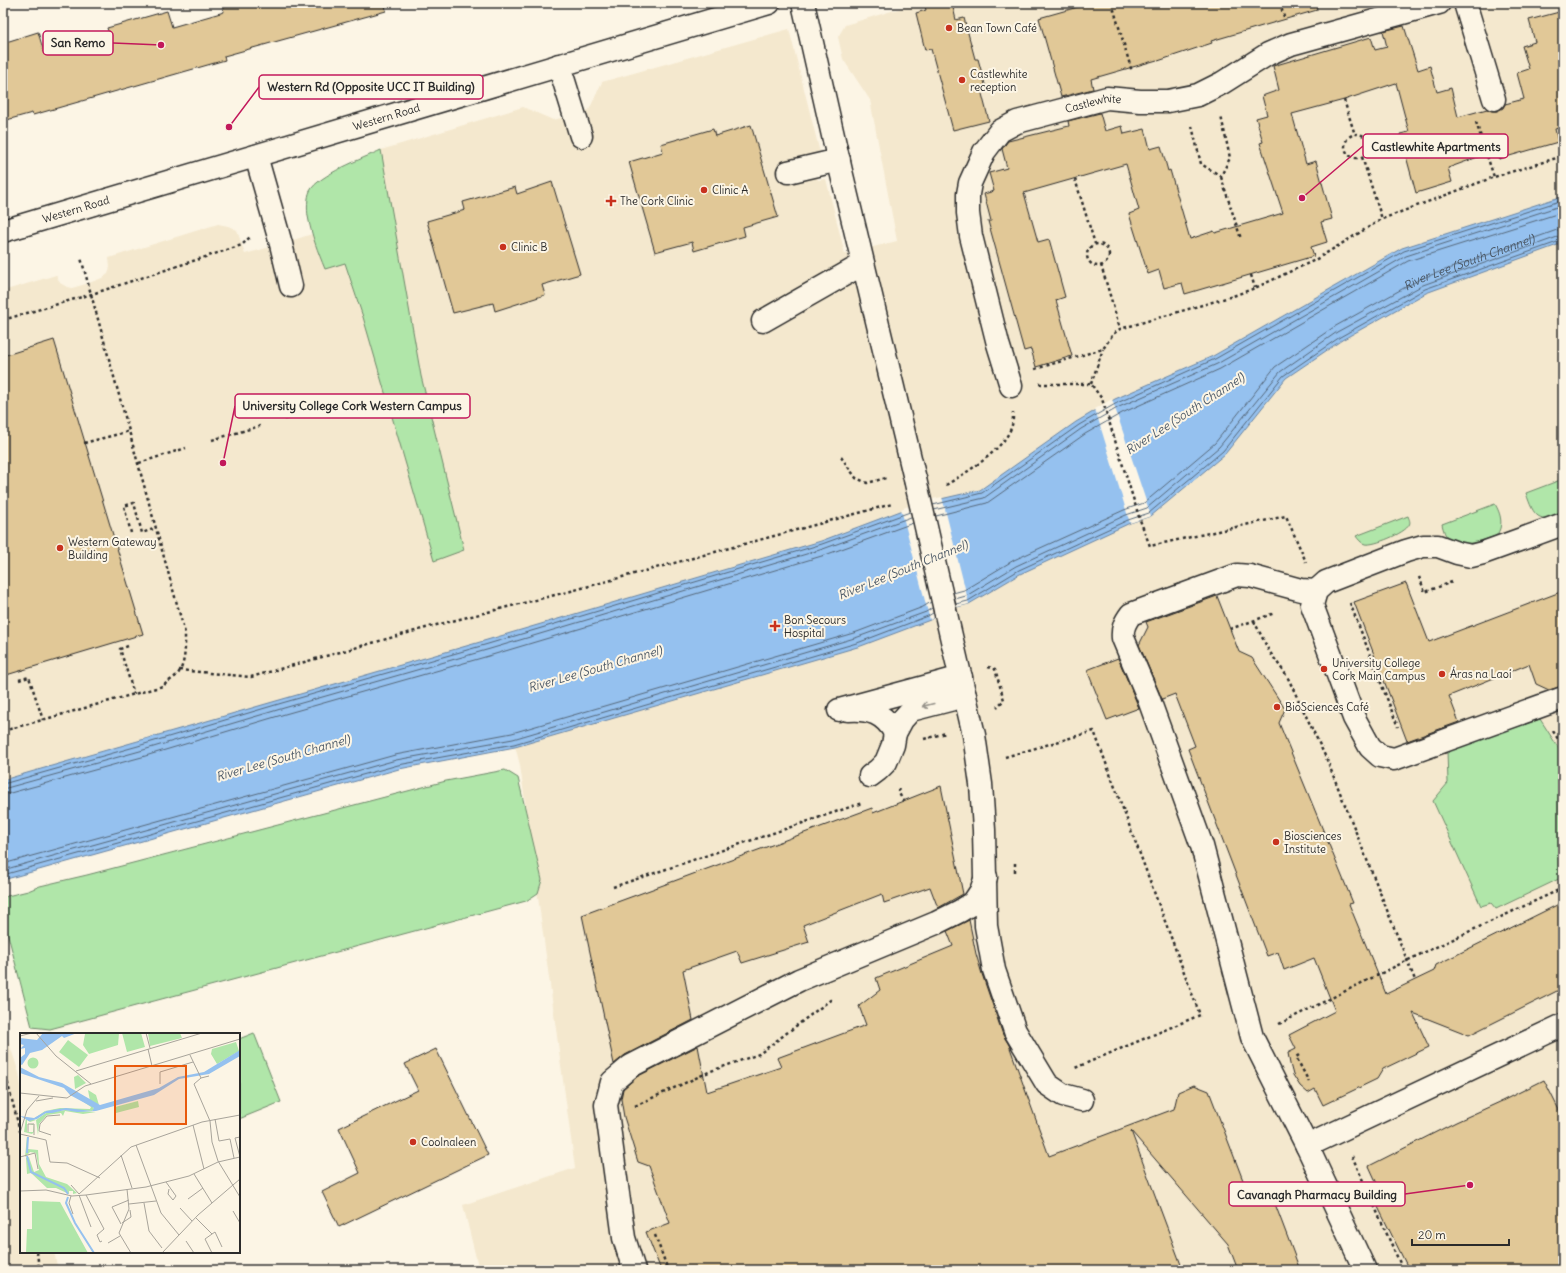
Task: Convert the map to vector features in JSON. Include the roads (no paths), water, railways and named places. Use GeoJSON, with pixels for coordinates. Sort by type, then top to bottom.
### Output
{"type":"FeatureCollection","features":[{"type":"Feature","properties":{"kind":"main road","name":"Western Road"},"geometry":{"type":"LineString","coordinates":[[3,231],[769,3]]}},
{"type":"Feature","properties":{"kind":"main road"},"geometry":{"type":"LineString","coordinates":[[803,3],[863,264],[915,479],[971,725],[981,784],[986,877],[986,926],[994,970],[1015,1031],[1047,1084],[1063,1095],[1082,1100]]}},
{"type":"Feature","properties":{"kind":"main road","name":"Castlewhite"},"geometry":{"type":"LineString","coordinates":[[1011,386],[998,344],[971,236],[968,194],[970,183],[984,152],[1000,131],[1017,122],[1107,98],[1140,101],[1168,101],[1198,95],[1222,83],[1268,54],[1291,44],[1439,3]]}},
{"type":"Feature","properties":{"kind":"main road"},"geometry":{"type":"LineString","coordinates":[[1465,3],[1494,99]]}},
{"type":"Feature","properties":{"kind":"main road"},"geometry":{"type":"LineString","coordinates":[[559,65],[581,136]]}},
{"type":"Feature","properties":{"kind":"main road"},"geometry":{"type":"LineString","coordinates":[[256,156],[281,244],[291,286]]}},
{"type":"Feature","properties":{"kind":"main road"},"geometry":{"type":"LineString","coordinates":[[788,172],[839,160]]}},
{"type":"Feature","properties":{"kind":"main road"},"geometry":{"type":"LineString","coordinates":[[763,321],[863,264]]}},
{"type":"Feature","properties":{"kind":"main road"},"geometry":{"type":"LineString","coordinates":[[1563,524],[1477,555],[1471,556],[1457,553],[1435,545],[1423,546],[1406,551],[1326,582],[1316,591],[1312,605],[1354,718],[1370,747],[1380,756],[1394,759],[1563,698]]}},
{"type":"Feature","properties":{"kind":"main road"},"geometry":{"type":"LineString","coordinates":[[1316,591],[1301,590],[1250,576],[1237,575],[1131,614],[1126,620],[1122,631],[1125,643],[1148,697],[1202,846],[1252,1037],[1307,1146],[1365,1270]]}},
{"type":"Feature","properties":{"kind":"main road"},"geometry":{"type":"LineString","coordinates":[[895,733],[890,724],[884,718],[871,712],[858,709],[839,710],[963,686]]}},
{"type":"Feature","properties":{"kind":"main road"},"geometry":{"type":"LineString","coordinates":[[870,776],[886,762],[894,745],[895,733],[902,720],[911,710],[963,686]]}},
{"type":"Feature","properties":{"kind":"main road"},"geometry":{"type":"LineString","coordinates":[[634,1270],[624,1238],[606,1105],[612,1082],[631,1066],[799,980],[960,911],[973,902],[981,891],[986,877]]}},
{"type":"Feature","properties":{"kind":"main road"},"geometry":{"type":"LineString","coordinates":[[1307,1146],[1563,1025]]}},
{"type":"Feature","properties":{"kind":"water","name":"River Lee (South Channel)"},"geometry":{"type":"Polygon","coordinates":[[[1563,196],[1563,243],[1426,293],[1342,340],[1286,378],[1225,454],[1151,516],[1130,523],[1020,574],[969,604],[945,610],[930,620],[861,646],[515,747],[399,769],[3,880],[3,780],[487,640],[821,541],[919,504],[980,490],[1076,422],[1115,399],[1213,356],[1402,248],[1563,196]]]}},
{"type":"Feature","properties":{"kind":"place","name":"Bean Town Café"},"geometry":{"type":"Point","coordinates":[949,28]}},
{"type":"Feature","properties":{"kind":"place","name":"San Remo"},"geometry":{"type":"Point","coordinates":[161,45]}},
{"type":"Feature","properties":{"kind":"place","name":"Castlewhite reception"},"geometry":{"type":"Point","coordinates":[962,80]}},
{"type":"Feature","properties":{"kind":"place","name":"Western Rd (Opposite UCC IT Building)"},"geometry":{"type":"Point","coordinates":[229,127]}},
{"type":"Feature","properties":{"kind":"place","name":"Clinic A"},"geometry":{"type":"Point","coordinates":[704,190]}},
{"type":"Feature","properties":{"kind":"place","name":"Castlewhite Apartments"},"geometry":{"type":"Point","coordinates":[1302,198]}},
{"type":"Feature","properties":{"kind":"place","name":"The Cork Clinic"},"geometry":{"type":"Point","coordinates":[611,201]}},
{"type":"Feature","properties":{"kind":"place","name":"Clinic B"},"geometry":{"type":"Point","coordinates":[503,247]}},
{"type":"Feature","properties":{"kind":"place","name":"University College Cork Western Campus"},"geometry":{"type":"Point","coordinates":[223,463]}},
{"type":"Feature","properties":{"kind":"place","name":"Western Gateway Building"},"geometry":{"type":"Point","coordinates":[60,548]}},
{"type":"Feature","properties":{"kind":"place","name":"Bon Secours Hospital"},"geometry":{"type":"Point","coordinates":[775,626]}},
{"type":"Feature","properties":{"kind":"place","name":"University College Cork Main Campus"},"geometry":{"type":"Point","coordinates":[1324,669]}},
{"type":"Feature","properties":{"kind":"place","name":"Áras na Laoí"},"geometry":{"type":"Point","coordinates":[1442,674]}},
{"type":"Feature","properties":{"kind":"place","name":"BioSciences Café"},"geometry":{"type":"Point","coordinates":[1277,707]}},
{"type":"Feature","properties":{"kind":"place","name":"Biosciences Institute"},"geometry":{"type":"Point","coordinates":[1276,842]}},
{"type":"Feature","properties":{"kind":"place","name":"Coolnaleen"},"geometry":{"type":"Point","coordinates":[413,1142]}},
{"type":"Feature","properties":{"kind":"place","name":"Cavanagh Pharmacy Building"},"geometry":{"type":"Point","coordinates":[1470,1185]}}]}
